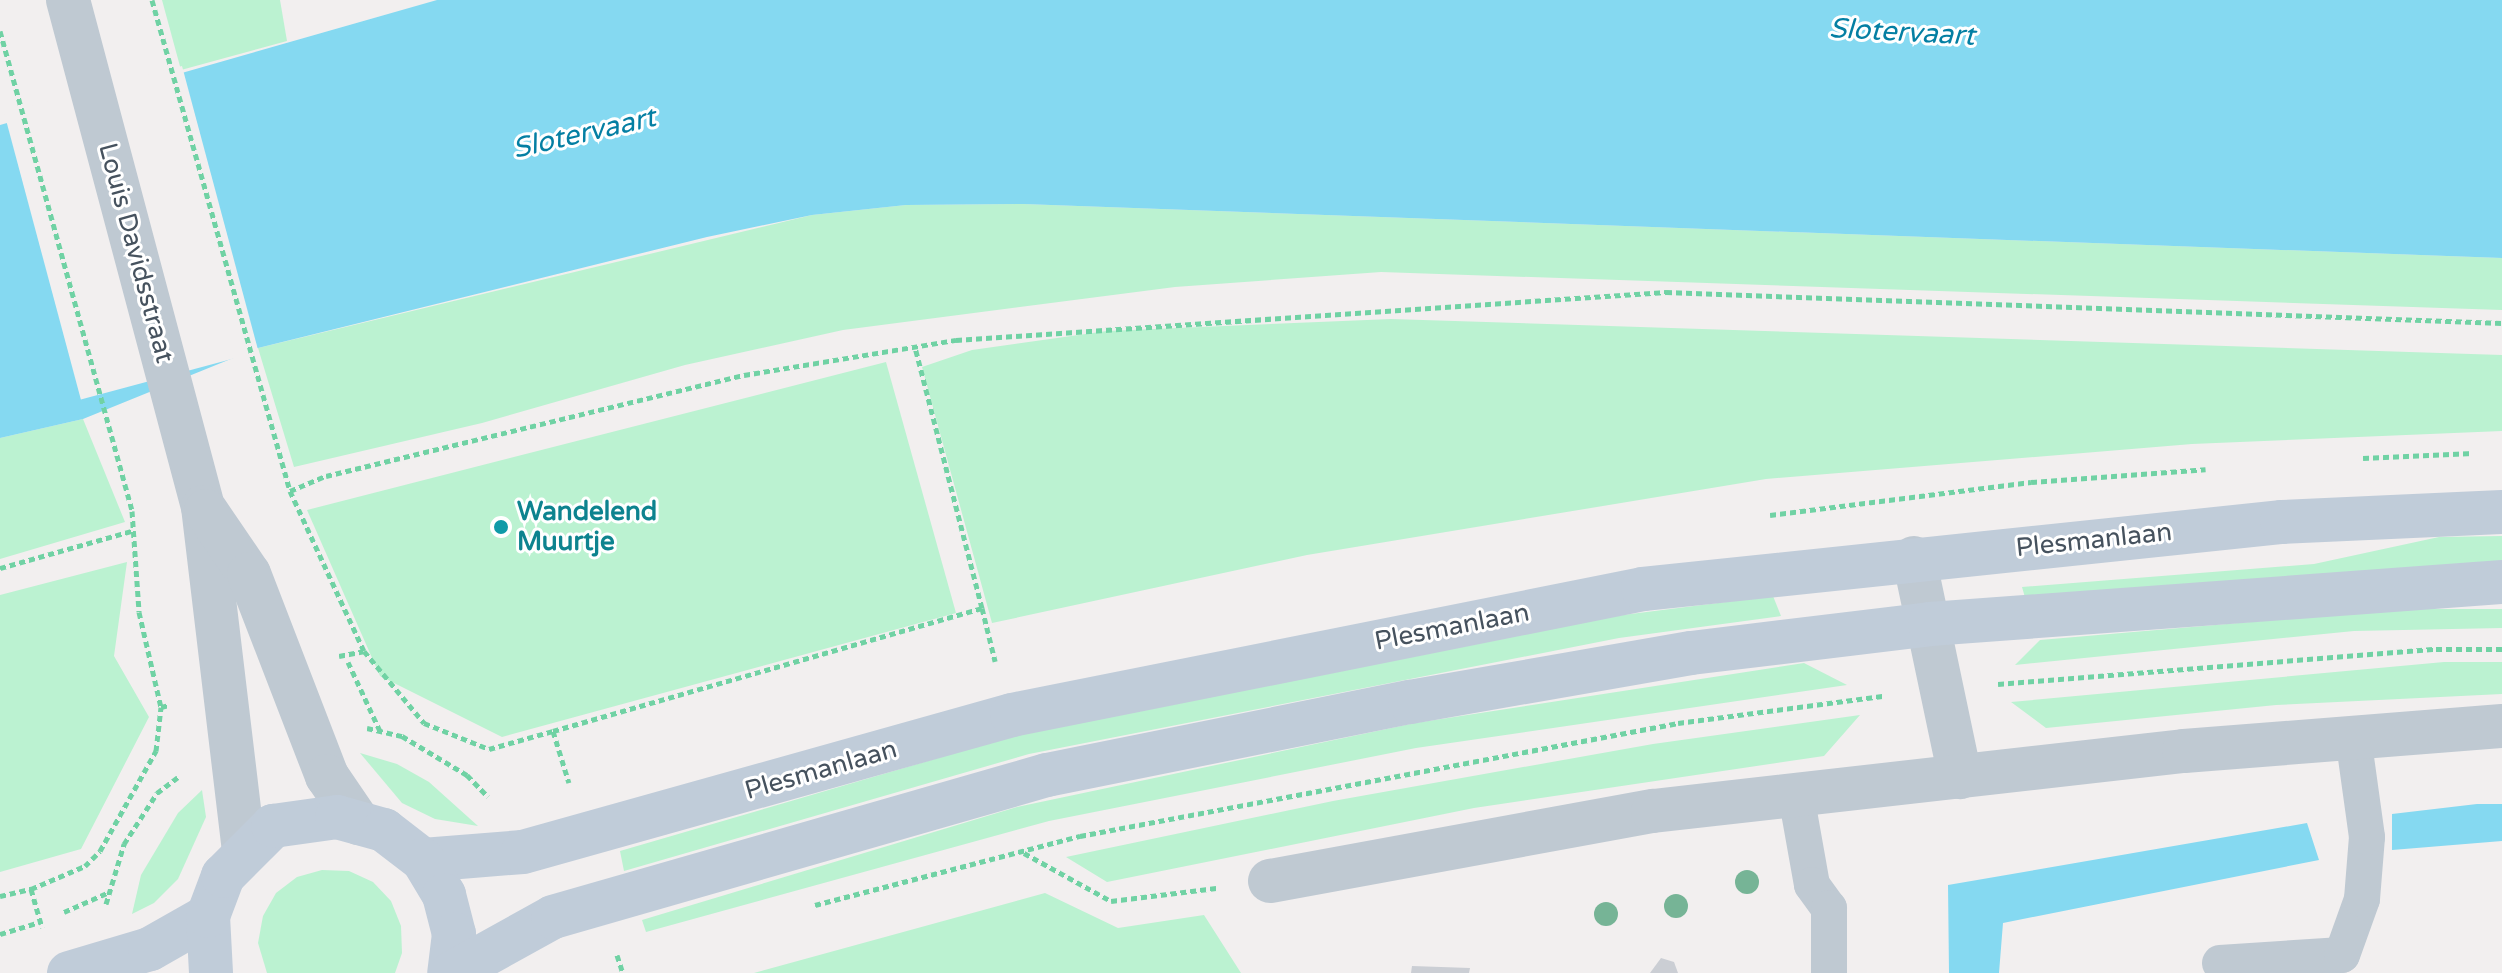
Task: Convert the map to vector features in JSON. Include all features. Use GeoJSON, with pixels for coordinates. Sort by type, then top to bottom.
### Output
{"type":"FeatureCollection","features":[{"type":"Feature","properties":{"kind":"main road","name":"Plesmanlaan"},"geometry":{"type":"LineString","coordinates":[[423,860],[523,852],[1027,712],[1643,589],[1914,558],[2282,522],[2502,512]]}},
{"type":"Feature","properties":{"kind":"main road"},"geometry":{"type":"LineString","coordinates":[[450,973],[553,917],[1047,775],[1410,702],[1691,653],[1930,624],[2502,582]]}},
{"type":"Feature","properties":{"kind":"main road"},"geometry":{"type":"LineString","coordinates":[[211,973],[208,916],[223,876],[273,826],[337,817],[384,830],[423,860],[444,895],[454,934],[450,973]]}},
{"type":"Feature","properties":{"kind":"main road"},"geometry":{"type":"LineString","coordinates":[[69,973],[150,949],[208,916]]}},
{"type":"Feature","properties":{"kind":"street","name":"Louis Davidsstraat"},"geometry":{"type":"LineString","coordinates":[[68,0],[203,507],[244,853]]}},
{"type":"Feature","properties":{"kind":"street","name":"Louis Davidsstraat"},"geometry":{"type":"LineString","coordinates":[[203,507],[249,574],[327,776],[359,823]]}},
{"type":"Feature","properties":{"kind":"street"},"geometry":{"type":"LineString","coordinates":[[1914,558],[1960,777]]}},
{"type":"Feature","properties":{"kind":"street"},"geometry":{"type":"LineString","coordinates":[[1270,881],[1653,811],[2353,736],[2502,726]]}},
{"type":"Feature","properties":{"kind":"lane"},"geometry":{"type":"LineString","coordinates":[[2220,963],[2342,955],[2362,899],[2367,837],[2353,736]]}},
{"type":"Feature","properties":{"kind":"lane"},"geometry":{"type":"LineString","coordinates":[[1796,795],[1812,885],[1829,908],[1829,973]]}},
{"type":"Feature","properties":{"kind":"path"},"geometry":{"type":"LineString","coordinates":[[152,0],[290,491],[364,651]]}},
{"type":"Feature","properties":{"kind":"path"},"geometry":{"type":"LineString","coordinates":[[1,35],[9,77],[132,511],[139,612],[161,707]]}},
{"type":"Feature","properties":{"kind":"path"},"geometry":{"type":"LineString","coordinates":[[290,491],[326,476],[744,375],[915,347],[1666,292],[2502,323]]}},
{"type":"Feature","properties":{"kind":"path"},"geometry":{"type":"LineString","coordinates":[[915,347],[997,667]]}},
{"type":"Feature","properties":{"kind":"path"},"geometry":{"type":"LineString","coordinates":[[0,568],[132,531]]}},
{"type":"Feature","properties":{"kind":"path"},"geometry":{"type":"LineString","coordinates":[[553,731],[982,608]]}},
{"type":"Feature","properties":{"kind":"path"},"geometry":{"type":"LineString","coordinates":[[812,905],[1080,836],[1678,723],[1943,689],[2436,649],[2502,649]]}},
{"type":"Feature","properties":{"kind":"path"},"geometry":{"type":"LineString","coordinates":[[1023,853],[1111,901],[1270,881]]}},
{"type":"Feature","properties":{"kind":"path"},"geometry":{"type":"LineString","coordinates":[[0,896],[31,889],[44,935]]}},
{"type":"Feature","properties":{"kind":"path"},"geometry":{"type":"LineString","coordinates":[[604,960],[632,950]]}},
{"type":"Feature","properties":{"kind":"green space"},"geometry":{"type":"Polygon","coordinates":[[[162,0],[280,0],[287,41],[181,70],[162,0]]]}},
{"type":"Feature","properties":{"kind":"green space"},"geometry":{"type":"Polygon","coordinates":[[[1023,204],[2502,258],[2502,310],[1381,272],[1175,287],[843,330],[685,365],[482,423],[294,467],[258,348],[812,215],[906,205],[1023,204]]]}},
{"type":"Feature","properties":{"kind":"green space"},"geometry":{"type":"Polygon","coordinates":[[[1391,319],[2502,355],[2502,431],[2192,444],[1766,479],[1307,555],[992,623],[922,367],[972,350],[1107,331],[1391,319]]]}},
{"type":"Feature","properties":{"kind":"green space"},"geometry":{"type":"Polygon","coordinates":[[[886,362],[956,613],[502,737],[380,676],[307,510],[886,362]]]}},
{"type":"Feature","properties":{"kind":"green space"},"geometry":{"type":"Polygon","coordinates":[[[83,419],[125,522],[0,559],[0,438],[83,419]]]}},
{"type":"Feature","properties":{"kind":"green space"},"geometry":{"type":"Polygon","coordinates":[[[2502,536],[2502,563],[2026,601],[2022,587],[2314,564],[2439,537],[2502,536]]]}},
{"type":"Feature","properties":{"kind":"green space"},"geometry":{"type":"Polygon","coordinates":[[[127,562],[114,656],[149,717],[81,849],[0,872],[0,595],[127,562]]]}},
{"type":"Feature","properties":{"kind":"green space"},"geometry":{"type":"Polygon","coordinates":[[[1773,596],[1781,616],[1619,638],[1029,754],[624,871],[620,851],[1020,734],[1615,616],[1773,596]]]}},
{"type":"Feature","properties":{"kind":"green space"},"geometry":{"type":"Polygon","coordinates":[[[2400,609],[2502,609],[2502,628],[2354,631],[2015,665],[2040,640],[2400,609]]]}},
{"type":"Feature","properties":{"kind":"green space"},"geometry":{"type":"Polygon","coordinates":[[[2444,662],[2502,662],[2502,694],[2276,705],[2046,728],[2011,702],[2444,662]]]}},
{"type":"Feature","properties":{"kind":"green space"},"geometry":{"type":"Polygon","coordinates":[[[1804,663],[1847,685],[1416,748],[1049,821],[646,932],[642,920],[1017,807],[1415,723],[1804,663]]]}},
{"type":"Feature","properties":{"kind":"green space"},"geometry":{"type":"Polygon","coordinates":[[[1860,715],[1824,756],[1474,808],[1107,882],[1066,857],[1333,801],[1653,744],[1860,715]]]}},
{"type":"Feature","properties":{"kind":"green space"},"geometry":{"type":"Polygon","coordinates":[[[360,753],[397,764],[429,782],[478,826],[435,819],[402,803],[360,753]]]}},
{"type":"Feature","properties":{"kind":"green space"},"geometry":{"type":"Polygon","coordinates":[[[202,790],[206,817],[178,879],[154,903],[132,914],[141,875],[178,813],[202,790]]]}},
{"type":"Feature","properties":{"kind":"green space"},"geometry":{"type":"Polygon","coordinates":[[[322,870],[349,871],[373,882],[391,901],[401,926],[402,953],[395,973],[267,973],[258,943],[263,916],[276,893],[297,877],[322,870]]]}},
{"type":"Feature","properties":{"kind":"green space"},"geometry":{"type":"Polygon","coordinates":[[[1045,893],[1118,928],[1204,915],[1241,973],[754,973],[1045,893]]]}},
{"type":"Feature","properties":{"kind":"water","name":"Slotervaart"},"geometry":{"type":"Polygon","coordinates":[[[437,0],[2502,0],[2502,258],[1023,204],[906,205],[812,215],[707,237],[258,348],[83,419],[0,438],[0,125],[437,0]]]}},
{"type":"Feature","properties":{"kind":"water"},"geometry":{"type":"Polygon","coordinates":[[[2502,804],[2502,841],[2392,850],[2392,814],[2502,804]]]}},
{"type":"Feature","properties":{"kind":"water"},"geometry":{"type":"Polygon","coordinates":[[[2307,823],[2319,860],[2003,923],[1999,973],[1949,973],[1948,885],[2307,823]]]}},
{"type":"Feature","properties":{"kind":"pier"},"geometry":{"type":"Polygon","coordinates":[[[182,66],[259,352],[81,400],[4,114],[182,66]]]}},
{"type":"Feature","properties":{"kind":"building"},"geometry":{"type":"Polygon","coordinates":[[[1661,958],[1674,962],[1678,973],[1650,973],[1661,958]]]}},
{"type":"Feature","properties":{"kind":"building"},"geometry":{"type":"Polygon","coordinates":[[[1412,966],[1470,968],[1469,973],[1411,973],[1412,966]]]}},
{"type":"Feature","properties":{"kind":"place","name":"Wandelend Muurtje"},"geometry":{"type":"Point","coordinates":[501,527]}}]}
